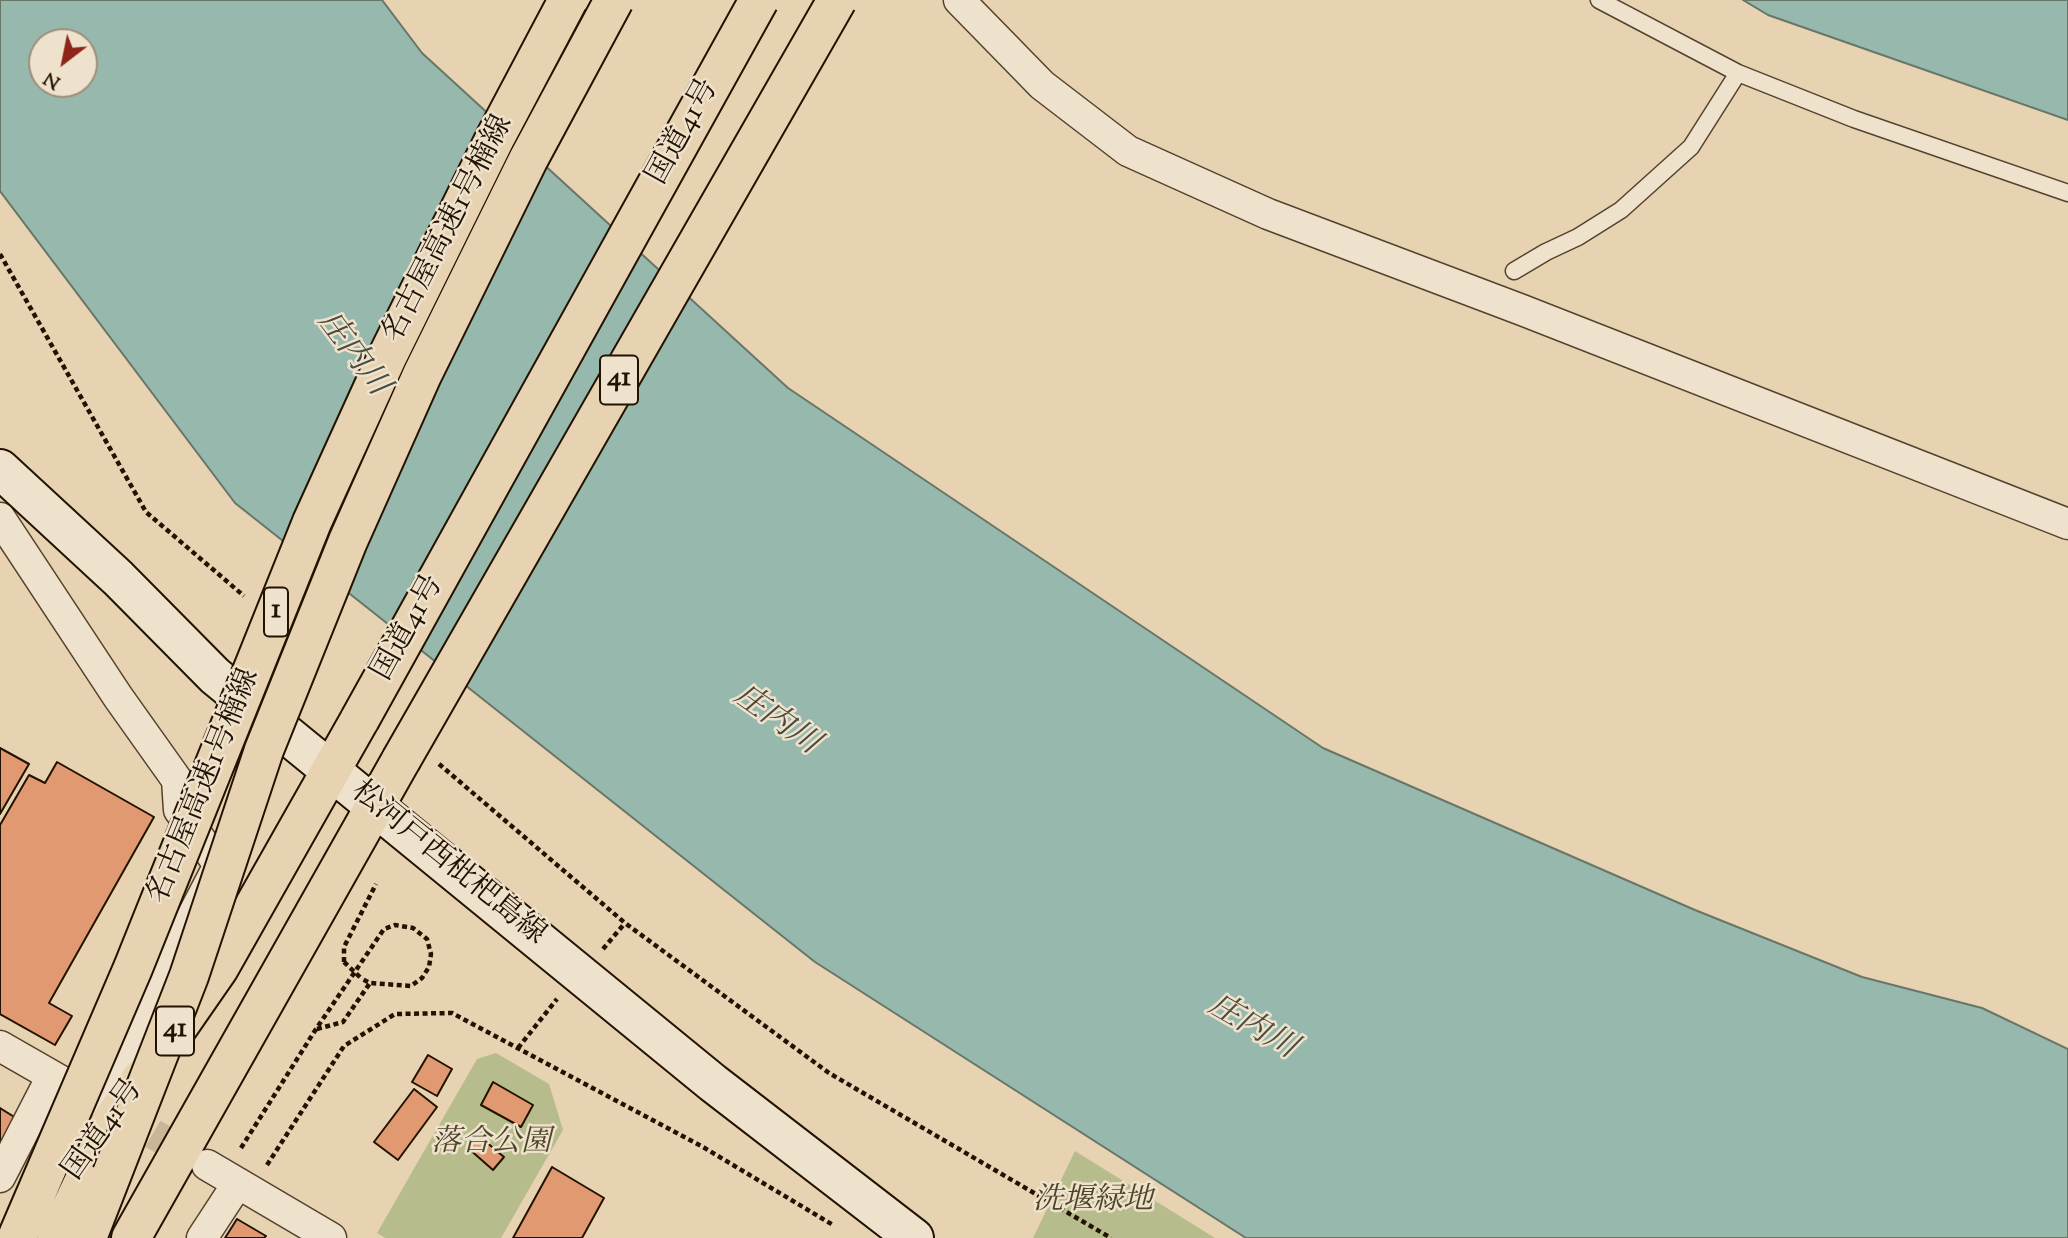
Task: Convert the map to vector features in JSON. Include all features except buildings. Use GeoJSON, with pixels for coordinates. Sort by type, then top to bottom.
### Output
{"type":"FeatureCollection","features":[{"type":"Feature","properties":{"kind":"highway","name":"名古屋高速1号楠線"},"geometry":{"type":"LineString","coordinates":[[17,1238],[133,968],[312,522],[387,355],[495,138],[568,0]]}},
{"type":"Feature","properties":{"kind":"highway","name":"名古屋高速1号楠線"},"geometry":{"type":"LineString","coordinates":[[87,1238],[189,976],[264,750],[348,541],[422,375],[522,172],[614,0]]}},
{"type":"Feature","properties":{"kind":"highway","name":"国道41号"},"geometry":{"type":"LineString","coordinates":[[30,1238],[219,968],[759,0]]}},
{"type":"Feature","properties":{"kind":"highway","name":"国道41号"},"geometry":{"type":"LineString","coordinates":[[131,1238],[373,806],[418,760],[837,0]]}},
{"type":"Feature","properties":{"kind":"highway"},"geometry":{"type":"LineString","coordinates":[[57,1238],[95,1157],[141,1098]]}},
{"type":"Feature","properties":{"kind":"main road","name":"松河戸西枇杷島線"},"geometry":{"type":"LineString","coordinates":[[0,469],[118,578],[215,676],[713,1083],[914,1238]]}},
{"type":"Feature","properties":{"kind":"street"},"geometry":{"type":"LineString","coordinates":[[959,0],[1042,85],[1129,150],[1268,214],[1522,310],[2068,524]]}},
{"type":"Feature","properties":{"kind":"street"},"geometry":{"type":"LineString","coordinates":[[0,518],[118,697],[177,780],[179,810],[219,865],[96,1101],[0,1046]]}},
{"type":"Feature","properties":{"kind":"street"},"geometry":{"type":"LineString","coordinates":[[0,1177],[52,1076]]}},
{"type":"Feature","properties":{"kind":"street"},"geometry":{"type":"LineString","coordinates":[[207,1165],[251,1182],[331,1238]]}},
{"type":"Feature","properties":{"kind":"street"},"geometry":{"type":"LineString","coordinates":[[202,1238],[251,1182]]}},
{"type":"Feature","properties":{"kind":"lane"},"geometry":{"type":"LineString","coordinates":[[1599,0],[1738,74],[1854,119],[2068,193]]}},
{"type":"Feature","properties":{"kind":"lane"},"geometry":{"type":"LineString","coordinates":[[1514,271],[1578,237],[1621,210],[1691,147],[1738,74]]}},
{"type":"Feature","properties":{"kind":"path"},"geometry":{"type":"LineString","coordinates":[[0,254],[146,512],[249,601]]}},
{"type":"Feature","properties":{"kind":"path"},"geometry":{"type":"LineString","coordinates":[[418,760],[625,923],[829,1073],[1111,1238]]}},
{"type":"Feature","properties":{"kind":"path"},"geometry":{"type":"LineString","coordinates":[[381,876],[344,947],[344,962],[370,983],[411,986],[422,978],[429,967],[431,954],[426,939],[413,928],[395,925],[384,929],[376,938],[316,1029],[236,1156],[251,1182],[344,1046],[395,1014],[452,1013],[704,1147],[843,1231]]}},
{"type":"Feature","properties":{"kind":"path"},"geometry":{"type":"LineString","coordinates":[[518,1048],[578,972]]}},
{"type":"Feature","properties":{"kind":"path"},"geometry":{"type":"LineString","coordinates":[[316,1029],[343,1022],[370,983]]}},
{"type":"Feature","properties":{"kind":"green space","name":"落合公園"},"geometry":{"type":"Polygon","coordinates":[[[496,1053],[549,1084],[563,1130],[501,1238],[385,1238],[377,1233],[477,1059],[496,1053]]]}},
{"type":"Feature","properties":{"kind":"green space","name":"洗堰緑地"},"geometry":{"type":"Polygon","coordinates":[[[1075,1151],[1215,1238],[1033,1238],[1075,1151]]]}},
{"type":"Feature","properties":{"kind":"water","name":"庄内川"},"geometry":{"type":"Polygon","coordinates":[[[0,0],[382,0],[422,53],[788,388],[1323,748],[1695,910],[1862,977],[1982,1008],[2068,1049],[2068,1238],[1246,1238],[815,962],[235,503],[0,191],[0,0]]]}},
{"type":"Feature","properties":{"kind":"water"},"geometry":{"type":"Polygon","coordinates":[[[1743,0],[2068,0],[2068,120],[1768,15],[1743,0]]]}},
{"type":"Feature","properties":{"kind":"tunnel"},"geometry":{"type":"LineString","coordinates":[[114,1111],[198,1160]]}}]}
